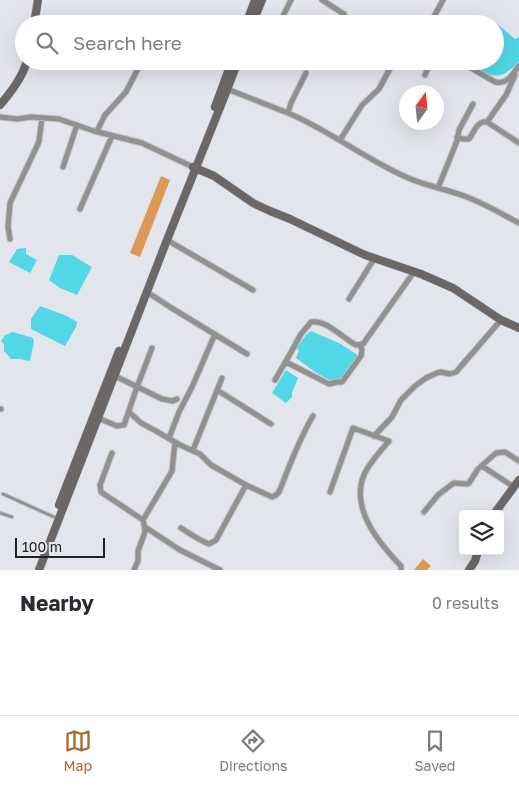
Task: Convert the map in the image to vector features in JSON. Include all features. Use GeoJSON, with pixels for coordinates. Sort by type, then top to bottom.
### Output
{"type":"FeatureCollection","features":[{"type":"Feature","properties":{"kind":"street"},"geometry":{"type":"LineString","coordinates":[[36,15],[38,0]]}},
{"type":"Feature","properties":{"kind":"street"},"geometry":{"type":"LineString","coordinates":[[249,15],[255,0]]}},
{"type":"Feature","properties":{"kind":"street"},"geometry":{"type":"LineString","coordinates":[[256,15],[262,0]]}},
{"type":"Feature","properties":{"kind":"street"},"geometry":{"type":"LineString","coordinates":[[284,15],[291,0]]}},
{"type":"Feature","properties":{"kind":"street"},"geometry":{"type":"LineString","coordinates":[[322,0],[344,14]]}},
{"type":"Feature","properties":{"kind":"street"},"geometry":{"type":"LineString","coordinates":[[435,15],[443,0]]}},
{"type":"Feature","properties":{"kind":"street"},"geometry":{"type":"LineString","coordinates":[[474,70],[499,83],[507,80],[518,67]]}},
{"type":"Feature","properties":{"kind":"street"},"geometry":{"type":"LineString","coordinates":[[487,122],[506,94],[518,67]]}},
{"type":"Feature","properties":{"kind":"street"},"geometry":{"type":"LineString","coordinates":[[0,106],[24,70]]}},
{"type":"Feature","properties":{"kind":"street"},"geometry":{"type":"LineString","coordinates":[[97,132],[105,115],[126,92],[137,70]]}},
{"type":"Feature","properties":{"kind":"street"},"geometry":{"type":"LineString","coordinates":[[39,570],[98,418],[99,408],[114,376],[167,240],[229,70]]}},
{"type":"Feature","properties":{"kind":"street"},"geometry":{"type":"LineString","coordinates":[[34,570],[99,408],[165,232],[234,70]]}},
{"type":"Feature","properties":{"kind":"street"},"geometry":{"type":"LineString","coordinates":[[340,140],[362,105],[379,89],[389,70]]}},
{"type":"Feature","properties":{"kind":"street"},"geometry":{"type":"LineString","coordinates":[[425,75],[427,70]]}},
{"type":"Feature","properties":{"kind":"street"},"geometry":{"type":"LineString","coordinates":[[288,113],[306,73]]}},
{"type":"Feature","properties":{"kind":"street"},"geometry":{"type":"LineString","coordinates":[[227,89],[288,113],[405,177],[466,197],[519,223]]}},
{"type":"Feature","properties":{"kind":"street"},"geometry":{"type":"LineString","coordinates":[[438,188],[457,141],[461,124],[473,104]]}},
{"type":"Feature","properties":{"kind":"street"},"geometry":{"type":"LineString","coordinates":[[0,117],[17,119],[59,118],[97,132],[142,144],[214,176],[253,202],[348,248],[453,288],[501,320],[519,328]]}},
{"type":"Feature","properties":{"kind":"street"},"geometry":{"type":"LineString","coordinates":[[10,239],[8,227],[10,203],[39,141],[42,118]]}},
{"type":"Feature","properties":{"kind":"street"},"geometry":{"type":"LineString","coordinates":[[457,137],[469,138],[481,122],[487,122],[519,143]]}},
{"type":"Feature","properties":{"kind":"street"},"geometry":{"type":"LineString","coordinates":[[63,167],[77,125]]}},
{"type":"Feature","properties":{"kind":"street"},"geometry":{"type":"LineString","coordinates":[[80,209],[112,136]]}},
{"type":"Feature","properties":{"kind":"street"},"geometry":{"type":"LineString","coordinates":[[167,240],[253,290]]}},
{"type":"Feature","properties":{"kind":"street"},"geometry":{"type":"LineString","coordinates":[[349,299],[374,258]]}},
{"type":"Feature","properties":{"kind":"street"},"geometry":{"type":"LineString","coordinates":[[360,345],[366,341],[414,272]]}},
{"type":"Feature","properties":{"kind":"street"},"geometry":{"type":"LineString","coordinates":[[147,292],[247,354]]}},
{"type":"Feature","properties":{"kind":"street"},"geometry":{"type":"LineString","coordinates":[[374,436],[392,417],[401,400],[414,386],[440,372],[453,374],[456,372],[501,320]]}},
{"type":"Feature","properties":{"kind":"street"},"geometry":{"type":"LineString","coordinates":[[275,380],[300,334],[307,326],[314,322],[319,322],[360,345]]}},
{"type":"Feature","properties":{"kind":"street"},"geometry":{"type":"LineString","coordinates":[[169,438],[215,334]]}},
{"type":"Feature","properties":{"kind":"street"},"geometry":{"type":"LineString","coordinates":[[286,362],[329,384],[342,382],[361,356],[362,350],[360,345]]}},
{"type":"Feature","properties":{"kind":"street"},"geometry":{"type":"LineString","coordinates":[[98,418],[117,426],[124,425],[152,348]]}},
{"type":"Feature","properties":{"kind":"street"},"geometry":{"type":"LineString","coordinates":[[114,376],[162,399],[173,401],[177,399]]}},
{"type":"Feature","properties":{"kind":"street"},"geometry":{"type":"LineString","coordinates":[[193,450],[222,378]]}},
{"type":"Feature","properties":{"kind":"street"},"geometry":{"type":"LineString","coordinates":[[217,390],[271,424]]}},
{"type":"Feature","properties":{"kind":"street"},"geometry":{"type":"LineString","coordinates":[[129,412],[175,442],[204,456],[211,465],[272,497],[276,496],[279,492],[293,455],[313,416]]}},
{"type":"Feature","properties":{"kind":"street"},"geometry":{"type":"LineString","coordinates":[[330,492],[353,428],[389,440],[364,474],[360,494],[361,504],[367,520],[379,540],[401,566],[401,570]]}},
{"type":"Feature","properties":{"kind":"street"},"geometry":{"type":"LineString","coordinates":[[134,570],[145,530],[143,520],[171,474],[175,442]]}},
{"type":"Feature","properties":{"kind":"street"},"geometry":{"type":"LineString","coordinates":[[424,512],[438,495],[454,483],[469,483],[491,456],[496,453],[505,452],[519,461]]}},
{"type":"Feature","properties":{"kind":"street"},"geometry":{"type":"LineString","coordinates":[[112,453],[100,485],[101,492],[143,520]]}},
{"type":"Feature","properties":{"kind":"street"},"geometry":{"type":"LineString","coordinates":[[482,466],[514,487]]}},
{"type":"Feature","properties":{"kind":"street"},"geometry":{"type":"LineString","coordinates":[[497,510],[519,480]]}},
{"type":"Feature","properties":{"kind":"street"},"geometry":{"type":"LineString","coordinates":[[181,528],[206,543],[209,544],[216,540],[246,485]]}},
{"type":"Feature","properties":{"kind":"street"},"geometry":{"type":"LineString","coordinates":[[144,526],[180,550],[220,570]]}},
{"type":"Feature","properties":{"kind":"street"},"geometry":{"type":"LineString","coordinates":[[469,570],[477,555]]}},
{"type":"Feature","properties":{"kind":"lane"},"geometry":{"type":"LineString","coordinates":[[3,494],[54,517]]}},
{"type":"Feature","properties":{"kind":"lane"},"geometry":{"type":"LineString","coordinates":[[0,513],[12,517]]}},
{"type":"Feature","properties":{"kind":"water"},"geometry":{"type":"Polygon","coordinates":[[[504,30],[515,39],[519,37],[519,61],[516,65],[499,75],[488,74],[480,70],[504,70],[504,30]]]}},
{"type":"Feature","properties":{"kind":"water"},"geometry":{"type":"Polygon","coordinates":[[[26,248],[26,254],[37,260],[30,273],[9,262],[17,249],[26,248]]]}},
{"type":"Feature","properties":{"kind":"water"},"geometry":{"type":"Polygon","coordinates":[[[59,255],[72,255],[92,267],[77,295],[60,288],[49,280],[59,255]]]}},
{"type":"Feature","properties":{"kind":"water"},"geometry":{"type":"Polygon","coordinates":[[[40,306],[67,316],[77,322],[65,346],[31,329],[31,319],[40,306]]]}},
{"type":"Feature","properties":{"kind":"water"},"geometry":{"type":"Polygon","coordinates":[[[311,331],[341,344],[359,356],[346,380],[340,386],[315,372],[296,358],[299,350],[296,349],[311,331]]]}},
{"type":"Feature","properties":{"kind":"water"},"geometry":{"type":"Polygon","coordinates":[[[13,332],[33,338],[34,342],[30,361],[11,359],[4,351],[4,344],[1,341],[5,335],[13,332]]]}},
{"type":"Feature","properties":{"kind":"water"},"geometry":{"type":"Polygon","coordinates":[[[286,370],[298,378],[292,397],[286,403],[272,393],[286,370]]]}},
{"type":"Feature","properties":{"kind":"building"},"geometry":{"type":"Polygon","coordinates":[[[161,176],[170,180],[140,257],[130,253],[161,176]]]}},
{"type":"Feature","properties":{"kind":"building"},"geometry":{"type":"Polygon","coordinates":[[[423,559],[431,566],[427,570],[414,570],[423,559]]]}}]}
